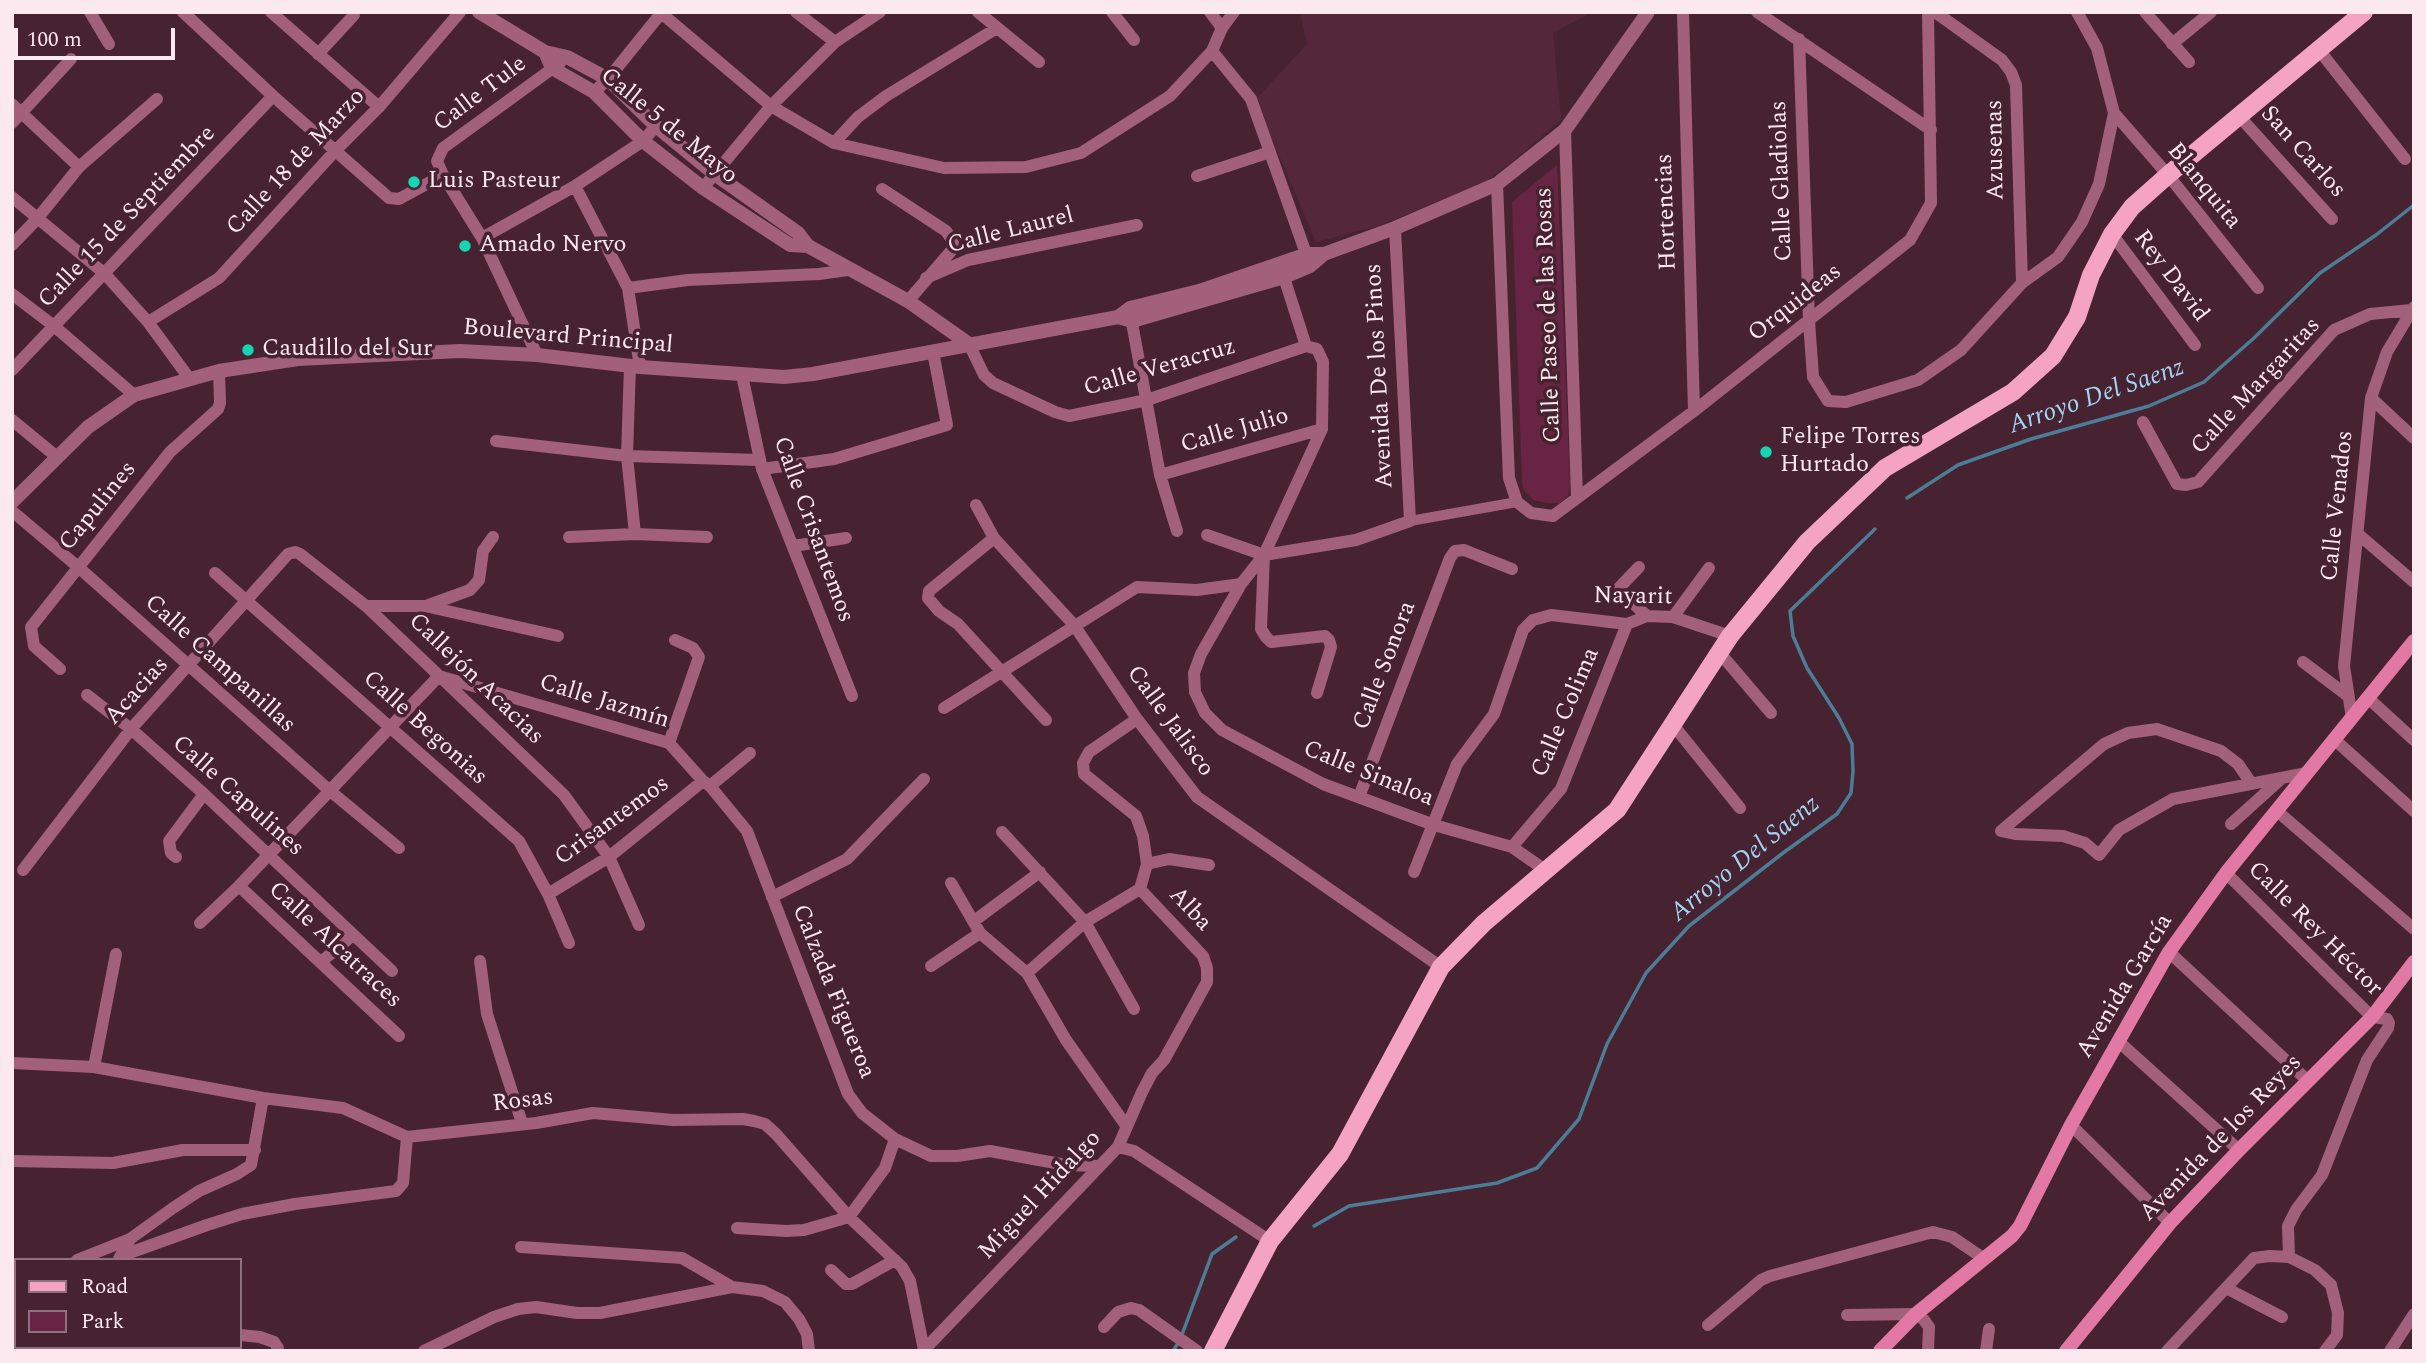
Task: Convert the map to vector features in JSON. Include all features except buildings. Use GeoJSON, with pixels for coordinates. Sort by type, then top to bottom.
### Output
{"type":"FeatureCollection","features":[{"type":"Feature","properties":{"kind":"main road"},"geometry":{"type":"LineString","coordinates":[[1213,1351],[1270,1241],[1340,1154],[1441,967],[1484,923],[1617,810],[1730,636],[1807,542],[1885,468],[2012,392],[2053,356],[2077,317],[2091,275],[2112,234],[2132,207],[2364,12]]}},
{"type":"Feature","properties":{"kind":"main road","name":"Avenida García"},"geometry":{"type":"LineString","coordinates":[[1880,1351],[1916,1314],[2012,1237],[2071,1125],[2169,952],[2226,873],[2414,641]]}},
{"type":"Feature","properties":{"kind":"main road","name":"Avenida de los Reyes"},"geometry":{"type":"LineString","coordinates":[[2066,1351],[2171,1223],[2239,1150],[2372,1017],[2414,962]]}},
{"type":"Feature","properties":{"kind":"street"},"geometry":{"type":"LineString","coordinates":[[90,12],[109,44]]}},
{"type":"Feature","properties":{"kind":"street"},"geometry":{"type":"LineString","coordinates":[[183,12],[273,96],[393,200],[443,176],[482,239],[537,355]]}},
{"type":"Feature","properties":{"kind":"street"},"geometry":{"type":"LineString","coordinates":[[271,12],[379,107]]}},
{"type":"Feature","properties":{"kind":"street","name":"Calle 18 de Marzo"},"geometry":{"type":"LineString","coordinates":[[148,322],[219,278],[379,107],[460,12]]}},
{"type":"Feature","properties":{"kind":"street","name":"Calle 5 de Mayo"},"geometry":{"type":"LineString","coordinates":[[479,12],[545,51],[567,57],[608,79],[656,126],[716,175],[798,233],[807,246],[908,301],[969,344]]}},
{"type":"Feature","properties":{"kind":"street"},"geometry":{"type":"LineString","coordinates":[[796,12],[835,42]]}},
{"type":"Feature","properties":{"kind":"street"},"geometry":{"type":"LineString","coordinates":[[703,188],[771,106],[835,42],[880,12]]}},
{"type":"Feature","properties":{"kind":"street"},"geometry":{"type":"LineString","coordinates":[[978,12],[1039,62]]}},
{"type":"Feature","properties":{"kind":"street"},"geometry":{"type":"LineString","coordinates":[[1112,12],[1134,40]]}},
{"type":"Feature","properties":{"kind":"street"},"geometry":{"type":"LineString","coordinates":[[1210,12],[1222,28]]}},
{"type":"Feature","properties":{"kind":"street"},"geometry":{"type":"LineString","coordinates":[[594,92],[608,79],[661,13],[771,106],[834,143],[944,168],[1026,167],[1081,153],[1171,96],[1212,51],[1222,28],[1234,12]]}},
{"type":"Feature","properties":{"kind":"street","name":"Boulevard Principal"},"geometry":{"type":"LineString","coordinates":[[12,502],[88,427],[134,395],[219,371],[298,359],[460,351],[537,355],[635,367],[784,377],[813,374],[1127,315],[1199,291],[1282,270],[1395,228],[1497,184],[1565,130],[1648,12]]}},
{"type":"Feature","properties":{"kind":"street","name":"Hortencias"},"geometry":{"type":"LineString","coordinates":[[1683,12],[1694,411]]}},
{"type":"Feature","properties":{"kind":"street"},"geometry":{"type":"LineString","coordinates":[[1757,12],[1931,130]]}},
{"type":"Feature","properties":{"kind":"street","name":"Orquideas"},"geometry":{"type":"LineString","coordinates":[[1517,502],[1531,513],[1552,516],[1694,411],[1910,240],[1931,203],[1928,12]]}},
{"type":"Feature","properties":{"kind":"street","name":"Azusenas"},"geometry":{"type":"LineString","coordinates":[[1935,12],[2002,60],[2016,85],[2022,283]]}},
{"type":"Feature","properties":{"kind":"street"},"geometry":{"type":"LineString","coordinates":[[2022,283],[2058,257],[2082,222],[2099,184],[2114,113],[2097,48],[2077,12]]}},
{"type":"Feature","properties":{"kind":"street"},"geometry":{"type":"LineString","coordinates":[[2145,12],[2189,62]]}},
{"type":"Feature","properties":{"kind":"street"},"geometry":{"type":"LineString","coordinates":[[2172,44],[2211,12]]}},
{"type":"Feature","properties":{"kind":"street"},"geometry":{"type":"LineString","coordinates":[[318,54],[354,15]]}},
{"type":"Feature","properties":{"kind":"street"},"geometry":{"type":"LineString","coordinates":[[834,143],[858,117],[886,96],[997,28]]}},
{"type":"Feature","properties":{"kind":"street","name":"Calle Gladiolas"},"geometry":{"type":"LineString","coordinates":[[1799,39],[1813,377],[1828,401],[1846,402],[1918,380],[1961,349],[2022,283]]}},
{"type":"Feature","properties":{"kind":"street"},"geometry":{"type":"LineString","coordinates":[[2319,50],[2405,159]]}},
{"type":"Feature","properties":{"kind":"street"},"geometry":{"type":"LineString","coordinates":[[545,51],[552,68]]}},
{"type":"Feature","properties":{"kind":"street"},"geometry":{"type":"LineString","coordinates":[[1212,51],[1251,99],[1308,260]]}},
{"type":"Feature","properties":{"kind":"street","name":"Calle Tule"},"geometry":{"type":"LineString","coordinates":[[443,176],[437,161],[443,148],[567,57]]}},
{"type":"Feature","properties":{"kind":"street"},"geometry":{"type":"LineString","coordinates":[[12,123],[17,109],[71,59]]}},
{"type":"Feature","properties":{"kind":"street","name":"Calle 5 de Mayo"},"geometry":{"type":"LineString","coordinates":[[552,68],[594,92],[643,141],[703,188],[790,245],[807,246]]}},
{"type":"Feature","properties":{"kind":"street","name":"Calle 15 de Septiembre"},"geometry":{"type":"LineString","coordinates":[[12,370],[273,96]]}},
{"type":"Feature","properties":{"kind":"street"},"geometry":{"type":"LineString","coordinates":[[12,245],[79,167],[157,99]]}},
{"type":"Feature","properties":{"kind":"street"},"geometry":{"type":"LineString","coordinates":[[17,109],[79,167]]}},
{"type":"Feature","properties":{"kind":"street","name":"Blanquita"},"geometry":{"type":"LineString","coordinates":[[2114,113],[2168,175],[2258,288]]}},
{"type":"Feature","properties":{"kind":"street","name":"San Carlos"},"geometry":{"type":"LineString","coordinates":[[2239,116],[2333,219]]}},
{"type":"Feature","properties":{"kind":"street"},"geometry":{"type":"LineString","coordinates":[[482,239],[575,186],[643,141],[656,126]]}},
{"type":"Feature","properties":{"kind":"street","name":"Calle Paseo de las Rosas"},"geometry":{"type":"LineString","coordinates":[[1565,130],[1577,498]]}},
{"type":"Feature","properties":{"kind":"street"},"geometry":{"type":"LineString","coordinates":[[1197,176],[1270,152]]}},
{"type":"Feature","properties":{"kind":"street","name":"Calle Paseo de las Rosas"},"geometry":{"type":"LineString","coordinates":[[1497,184],[1509,478],[1517,502]]}},
{"type":"Feature","properties":{"kind":"street"},"geometry":{"type":"LineString","coordinates":[[575,186],[628,288],[635,367],[627,456],[635,534]]}},
{"type":"Feature","properties":{"kind":"street"},"geometry":{"type":"LineString","coordinates":[[882,189],[946,231],[953,241],[953,250],[926,278]]}},
{"type":"Feature","properties":{"kind":"street"},"geometry":{"type":"LineString","coordinates":[[12,197],[105,274],[148,322],[189,378]]}},
{"type":"Feature","properties":{"kind":"street","name":"Calle Laurel"},"geometry":{"type":"LineString","coordinates":[[908,301],[926,278],[968,260],[1137,225]]}},
{"type":"Feature","properties":{"kind":"street","name":"Avenida De los Pinos"},"geometry":{"type":"LineString","coordinates":[[1395,228],[1410,521]]}},
{"type":"Feature","properties":{"kind":"street","name":"Rey David"},"geometry":{"type":"LineString","coordinates":[[2112,234],[2195,345]]}},
{"type":"Feature","properties":{"kind":"street"},"geometry":{"type":"LineString","coordinates":[[628,288],[688,280],[819,274],[848,270]]}},
{"type":"Feature","properties":{"kind":"street"},"geometry":{"type":"LineString","coordinates":[[1282,270],[1306,346],[1317,349],[1323,362],[1322,429]]}},
{"type":"Feature","properties":{"kind":"street"},"geometry":{"type":"LineString","coordinates":[[12,294],[54,326],[134,395]]}},
{"type":"Feature","properties":{"kind":"street","name":"Calle Venados"},"geometry":{"type":"LineString","coordinates":[[2352,718],[2344,666],[2371,398],[2387,352],[2413,309]]}},
{"type":"Feature","properties":{"kind":"street","name":"Calle Margaritas"},"geometry":{"type":"LineString","coordinates":[[2143,422],[2177,484],[2198,482],[2334,330],[2370,314],[2413,309]]}},
{"type":"Feature","properties":{"kind":"street"},"geometry":{"type":"LineString","coordinates":[[1127,315],[1147,400],[1160,475],[1177,531]]}},
{"type":"Feature","properties":{"kind":"street","name":"Calle Veracruz"},"geometry":{"type":"LineString","coordinates":[[969,344],[984,375],[993,383],[1069,416],[1147,400],[1306,346]]}},
{"type":"Feature","properties":{"kind":"street"},"geometry":{"type":"LineString","coordinates":[[496,441],[627,456],[761,464],[834,459],[947,425],[933,352]]}},
{"type":"Feature","properties":{"kind":"street","name":"Capulines"},"geometry":{"type":"LineString","coordinates":[[60,669],[34,646],[31,627],[170,452],[218,409],[219,371]]}},
{"type":"Feature","properties":{"kind":"street","name":"Calle Crisantemos"},"geometry":{"type":"LineString","coordinates":[[742,375],[761,464],[852,696]]}},
{"type":"Feature","properties":{"kind":"street"},"geometry":{"type":"LineString","coordinates":[[2371,398],[2414,438]]}},
{"type":"Feature","properties":{"kind":"street"},"geometry":{"type":"LineString","coordinates":[[12,420],[57,457]]}},
{"type":"Feature","properties":{"kind":"street","name":"Calle Julio"},"geometry":{"type":"LineString","coordinates":[[1160,475],[1322,429]]}},
{"type":"Feature","properties":{"kind":"street","name":"Calle Sinaloa"},"geometry":{"type":"LineString","coordinates":[[1322,429],[1264,555],[1241,584],[1201,654],[1194,673],[1195,692],[1205,713],[1222,730],[1323,785],[1434,825],[1512,848],[1545,870]]}},
{"type":"Feature","properties":{"kind":"street"},"geometry":{"type":"LineString","coordinates":[[1207,535],[1264,555],[1356,540],[1410,521],[1517,502]]}},
{"type":"Feature","properties":{"kind":"street","name":"Calle Jalisco"},"geometry":{"type":"LineString","coordinates":[[976,505],[994,538],[1074,625],[1137,719],[1197,797],[1441,967]]}},
{"type":"Feature","properties":{"kind":"street","name":"Calle Campanillas"},"geometry":{"type":"LineString","coordinates":[[12,511],[329,790],[399,848]]}},
{"type":"Feature","properties":{"kind":"street"},"geometry":{"type":"LineString","coordinates":[[569,537],[635,534],[707,537]]}},
{"type":"Feature","properties":{"kind":"street"},"geometry":{"type":"LineString","coordinates":[[2358,534],[2414,582]]}},
{"type":"Feature","properties":{"kind":"street"},"geometry":{"type":"LineString","coordinates":[[425,606],[470,590],[479,580],[482,551],[493,537]]}},
{"type":"Feature","properties":{"kind":"street"},"geometry":{"type":"LineString","coordinates":[[793,546],[846,538]]}},
{"type":"Feature","properties":{"kind":"street"},"geometry":{"type":"LineString","coordinates":[[994,538],[929,591],[928,598],[939,611],[957,624],[1046,720]]}},
{"type":"Feature","properties":{"kind":"street","name":"Calle Sonora"},"geometry":{"type":"LineString","coordinates":[[1359,797],[1450,558],[1455,551],[1464,550],[1513,569]]}},
{"type":"Feature","properties":{"kind":"street","name":"Acacias"},"geometry":{"type":"LineString","coordinates":[[23,870],[131,729],[288,554],[295,552]]}},
{"type":"Feature","properties":{"kind":"street","name":"Callejón Acacias"},"geometry":{"type":"LineString","coordinates":[[295,552],[366,606],[564,794],[609,857],[639,925]]}},
{"type":"Feature","properties":{"kind":"street"},"geometry":{"type":"LineString","coordinates":[[1264,555],[1261,629],[1266,637],[1271,642],[1325,636],[1329,640],[1331,647],[1317,693]]}},
{"type":"Feature","properties":{"kind":"street"},"geometry":{"type":"LineString","coordinates":[[1639,567],[1618,589],[1647,616]]}},
{"type":"Feature","properties":{"kind":"street"},"geometry":{"type":"LineString","coordinates":[[1674,617],[1709,568]]}},
{"type":"Feature","properties":{"kind":"street","name":"Calle Begonias"},"geometry":{"type":"LineString","coordinates":[[215,573],[519,841],[548,894],[569,943]]}},
{"type":"Feature","properties":{"kind":"street"},"geometry":{"type":"LineString","coordinates":[[944,708],[1137,587],[1197,590],[1241,584]]}},
{"type":"Feature","properties":{"kind":"street"},"geometry":{"type":"LineString","coordinates":[[366,606],[425,606],[558,636]]}},
{"type":"Feature","properties":{"kind":"street","name":"Nayarit"},"geometry":{"type":"LineString","coordinates":[[1434,825],[1457,764],[1494,714],[1523,630],[1533,620],[1551,615],[1627,624],[1647,616],[1674,617],[1730,636]]}},
{"type":"Feature","properties":{"kind":"street","name":"Calle Colima"},"geometry":{"type":"LineString","coordinates":[[1512,848],[1561,789],[1627,624]]}},
{"type":"Feature","properties":{"kind":"street"},"geometry":{"type":"LineString","coordinates":[[669,743],[699,657],[693,649],[675,640]]}},
{"type":"Feature","properties":{"kind":"street"},"geometry":{"type":"LineString","coordinates":[[1719,652],[1771,713]]}},
{"type":"Feature","properties":{"kind":"street"},"geometry":{"type":"LineString","coordinates":[[2303,662],[2348,696]]}},
{"type":"Feature","properties":{"kind":"street"},"geometry":{"type":"LineString","coordinates":[[200,923],[270,854],[439,676]]}},
{"type":"Feature","properties":{"kind":"street","name":"Calle Jazmín"},"geometry":{"type":"LineString","coordinates":[[439,676],[669,743],[706,783]]}},
{"type":"Feature","properties":{"kind":"street","name":"Calle Capulines"},"geometry":{"type":"LineString","coordinates":[[87,695],[131,729],[204,794],[392,971]]}},
{"type":"Feature","properties":{"kind":"street"},"geometry":{"type":"LineString","coordinates":[[2368,698],[2414,740]]}},
{"type":"Feature","properties":{"kind":"street"},"geometry":{"type":"LineString","coordinates":[[1137,719],[1089,752],[1083,763],[1084,774],[1136,816],[1143,836],[1147,864],[1140,889]]}},
{"type":"Feature","properties":{"kind":"street"},"geometry":{"type":"LineString","coordinates":[[1674,726],[1740,808]]}},
{"type":"Feature","properties":{"kind":"street"},"geometry":{"type":"LineString","coordinates":[[2251,783],[2238,764],[2221,751],[2157,729],[2128,733],[2104,744],[2001,831],[2063,836],[2085,843],[2099,855],[2119,830],[2173,799],[2307,773]]}},
{"type":"Feature","properties":{"kind":"street"},"geometry":{"type":"LineString","coordinates":[[2335,740],[2414,811]]}},
{"type":"Feature","properties":{"kind":"street","name":"Crisantemos"},"geometry":{"type":"LineString","coordinates":[[548,894],[609,857],[750,753]]}},
{"type":"Feature","properties":{"kind":"street"},"geometry":{"type":"LineString","coordinates":[[2231,824],[2282,778]]}},
{"type":"Feature","properties":{"kind":"street"},"geometry":{"type":"LineString","coordinates":[[772,897],[847,859],[925,779]]}},
{"type":"Feature","properties":{"kind":"street","name":"Calzada Figueroa"},"geometry":{"type":"LineString","coordinates":[[706,783],[747,831],[848,1094],[862,1113],[895,1139],[931,1156],[957,1156],[990,1151],[1066,1165],[1099,1166]]}},
{"type":"Feature","properties":{"kind":"street"},"geometry":{"type":"LineString","coordinates":[[176,857],[171,852],[169,841],[204,794]]}},
{"type":"Feature","properties":{"kind":"street"},"geometry":{"type":"LineString","coordinates":[[2277,811],[2414,929]]}},
{"type":"Feature","properties":{"kind":"street"},"geometry":{"type":"LineString","coordinates":[[1414,872],[1434,825]]}},
{"type":"Feature","properties":{"kind":"street"},"geometry":{"type":"LineString","coordinates":[[1002,832],[1085,922],[1134,1009]]}},
{"type":"Feature","properties":{"kind":"street"},"geometry":{"type":"LineString","coordinates":[[1147,864],[1169,859],[1209,865]]}},
{"type":"Feature","properties":{"kind":"street"},"geometry":{"type":"LineString","coordinates":[[974,921],[1040,872]]}},
{"type":"Feature","properties":{"kind":"street","name":"Calle Rey Héctor"},"geometry":{"type":"LineString","coordinates":[[2226,873],[2372,1017]]}},
{"type":"Feature","properties":{"kind":"street"},"geometry":{"type":"LineString","coordinates":[[951,883],[980,933],[1027,974],[1066,1040],[1127,1127]]}},
{"type":"Feature","properties":{"kind":"street","name":"Calle Alcatraces"},"geometry":{"type":"LineString","coordinates":[[239,886],[399,1036]]}},
{"type":"Feature","properties":{"kind":"street","name":"Alba"},"geometry":{"type":"LineString","coordinates":[[1027,974],[1085,922],[1140,889],[1203,956],[1207,968],[1207,982]]}},
{"type":"Feature","properties":{"kind":"street"},"geometry":{"type":"LineString","coordinates":[[931,967],[980,933]]}},
{"type":"Feature","properties":{"kind":"street"},"geometry":{"type":"LineString","coordinates":[[321,962],[353,935]]}},
{"type":"Feature","properties":{"kind":"street"},"geometry":{"type":"LineString","coordinates":[[2169,952],[2308,1081]]}},
{"type":"Feature","properties":{"kind":"street"},"geometry":{"type":"LineString","coordinates":[[94,1067],[116,954]]}},
{"type":"Feature","properties":{"kind":"street"},"geometry":{"type":"LineString","coordinates":[[480,961],[487,1014],[522,1124]]}},
{"type":"Feature","properties":{"kind":"street","name":"Miguel Hidalgo"},"geometry":{"type":"LineString","coordinates":[[924,1350],[1118,1147],[1152,1073],[1164,1060],[1207,982]]}},
{"type":"Feature","properties":{"kind":"street"},"geometry":{"type":"LineString","coordinates":[[2290,1257],[2288,1226],[2296,1210],[2322,1175],[2367,1060],[2388,1028],[2387,1019],[2372,1017]]}},
{"type":"Feature","properties":{"kind":"street"},"geometry":{"type":"LineString","coordinates":[[2118,1041],[2239,1150]]}},
{"type":"Feature","properties":{"kind":"street"},"geometry":{"type":"LineString","coordinates":[[12,1063],[94,1067],[262,1098],[343,1108],[407,1137],[402,1183],[396,1191],[295,1204],[243,1214],[120,1258]]}},
{"type":"Feature","properties":{"kind":"street"},"geometry":{"type":"LineString","coordinates":[[82,1258],[130,1239],[199,1191],[251,1165],[262,1098]]}},
{"type":"Feature","properties":{"kind":"street","name":"Rosas"},"geometry":{"type":"LineString","coordinates":[[407,1137],[593,1113],[673,1120],[743,1119],[765,1124],[849,1217],[895,1260],[910,1281],[924,1350]]}},
{"type":"Feature","properties":{"kind":"street"},"geometry":{"type":"LineString","coordinates":[[2071,1125],[2171,1223]]}},
{"type":"Feature","properties":{"kind":"street"},"geometry":{"type":"LineString","coordinates":[[737,1228],[804,1230],[849,1217],[885,1168],[895,1139]]}},
{"type":"Feature","properties":{"kind":"street"},"geometry":{"type":"LineString","coordinates":[[1118,1147],[1134,1152],[1270,1241]]}},
{"type":"Feature","properties":{"kind":"street"},"geometry":{"type":"LineString","coordinates":[[12,1161],[113,1163],[183,1150],[255,1150]]}},
{"type":"Feature","properties":{"kind":"street"},"geometry":{"type":"LineString","coordinates":[[1707,1325],[1761,1280],[1770,1276],[1933,1232],[1952,1237],[1983,1258]]}},
{"type":"Feature","properties":{"kind":"street"},"geometry":{"type":"LineString","coordinates":[[120,1258],[130,1239]]}},
{"type":"Feature","properties":{"kind":"street"},"geometry":{"type":"LineString","coordinates":[[521,1247],[682,1258],[732,1287]]}},
{"type":"Feature","properties":{"kind":"street"},"geometry":{"type":"LineString","coordinates":[[2167,1351],[2254,1258],[2270,1255],[2290,1257],[2315,1270],[2331,1285],[2338,1313],[2337,1335],[2325,1351]]}},
{"type":"Feature","properties":{"kind":"street"},"geometry":{"type":"LineString","coordinates":[[831,1270],[846,1284],[852,1284],[895,1260]]}},
{"type":"Feature","properties":{"kind":"street"},"geometry":{"type":"LineString","coordinates":[[424,1351],[494,1317],[518,1309],[536,1307],[600,1313],[732,1287],[763,1290],[785,1302],[807,1334],[809,1351]]}},
{"type":"Feature","properties":{"kind":"street"},"geometry":{"type":"LineString","coordinates":[[2226,1288],[2283,1317]]}},
{"type":"Feature","properties":{"kind":"street"},"geometry":{"type":"LineString","coordinates":[[1104,1327],[1118,1312],[1131,1308],[1139,1310],[1197,1351]]}},
{"type":"Feature","properties":{"kind":"street"},"geometry":{"type":"LineString","coordinates":[[1847,1315],[1916,1314],[1929,1328],[1927,1351]]}},
{"type":"Feature","properties":{"kind":"street"},"geometry":{"type":"LineString","coordinates":[[2390,1351],[2414,1314]]}},
{"type":"Feature","properties":{"kind":"street"},"geometry":{"type":"LineString","coordinates":[[1986,1351],[1989,1329]]}},
{"type":"Feature","properties":{"kind":"street"},"geometry":{"type":"LineString","coordinates":[[242,1335],[274,1342],[277,1351]]}},
{"type":"Feature","properties":{"kind":"shaded area"},"geometry":{"type":"Polygon","coordinates":[[[1300,12],[1592,12],[1553,33],[1561,120],[1513,161],[1485,182],[1378,226],[1316,242],[1266,125],[1258,97],[1307,44],[1300,12]]]}},
{"type":"Feature","properties":{"kind":"green space"},"geometry":{"type":"Polygon","coordinates":[[[1557,165],[1570,486],[1568,496],[1560,503],[1548,503],[1533,500],[1523,489],[1512,202],[1557,165]]]}},
{"type":"Feature","properties":{"kind":"waterway","name":"Arroyo Del Saenz"},"geometry":{"type":"LineString","coordinates":[[1907,498],[1958,465],[2031,439],[2149,406],[2204,382],[2254,338],[2320,273],[2414,205]]}},
{"type":"Feature","properties":{"kind":"waterway","name":"Arroyo Del Saenz"},"geometry":{"type":"LineString","coordinates":[[1314,1226],[1349,1206],[1497,1183],[1537,1168],[1579,1119],[1607,1044],[1646,973],[1689,926],[1837,814],[1851,793],[1852,744],[1807,668],[1793,636],[1790,611],[1875,529]]}},
{"type":"Feature","properties":{"kind":"waterway","name":"Arroyo Del Saenz"},"geometry":{"type":"LineString","coordinates":[[1173,1351],[1180,1340],[1212,1254],[1236,1237]]}},
{"type":"Feature","properties":{"kind":"place","name":"Luis Pasteur"},"geometry":{"type":"Point","coordinates":[414,182]}},
{"type":"Feature","properties":{"kind":"place","name":"Amado Nervo"},"geometry":{"type":"Point","coordinates":[465,246]}},
{"type":"Feature","properties":{"kind":"place","name":"Caudillo del Sur"},"geometry":{"type":"Point","coordinates":[248,350]}},
{"type":"Feature","properties":{"kind":"place","name":"Felipe Torres Hurtado"},"geometry":{"type":"Point","coordinates":[1766,452]}}]}
